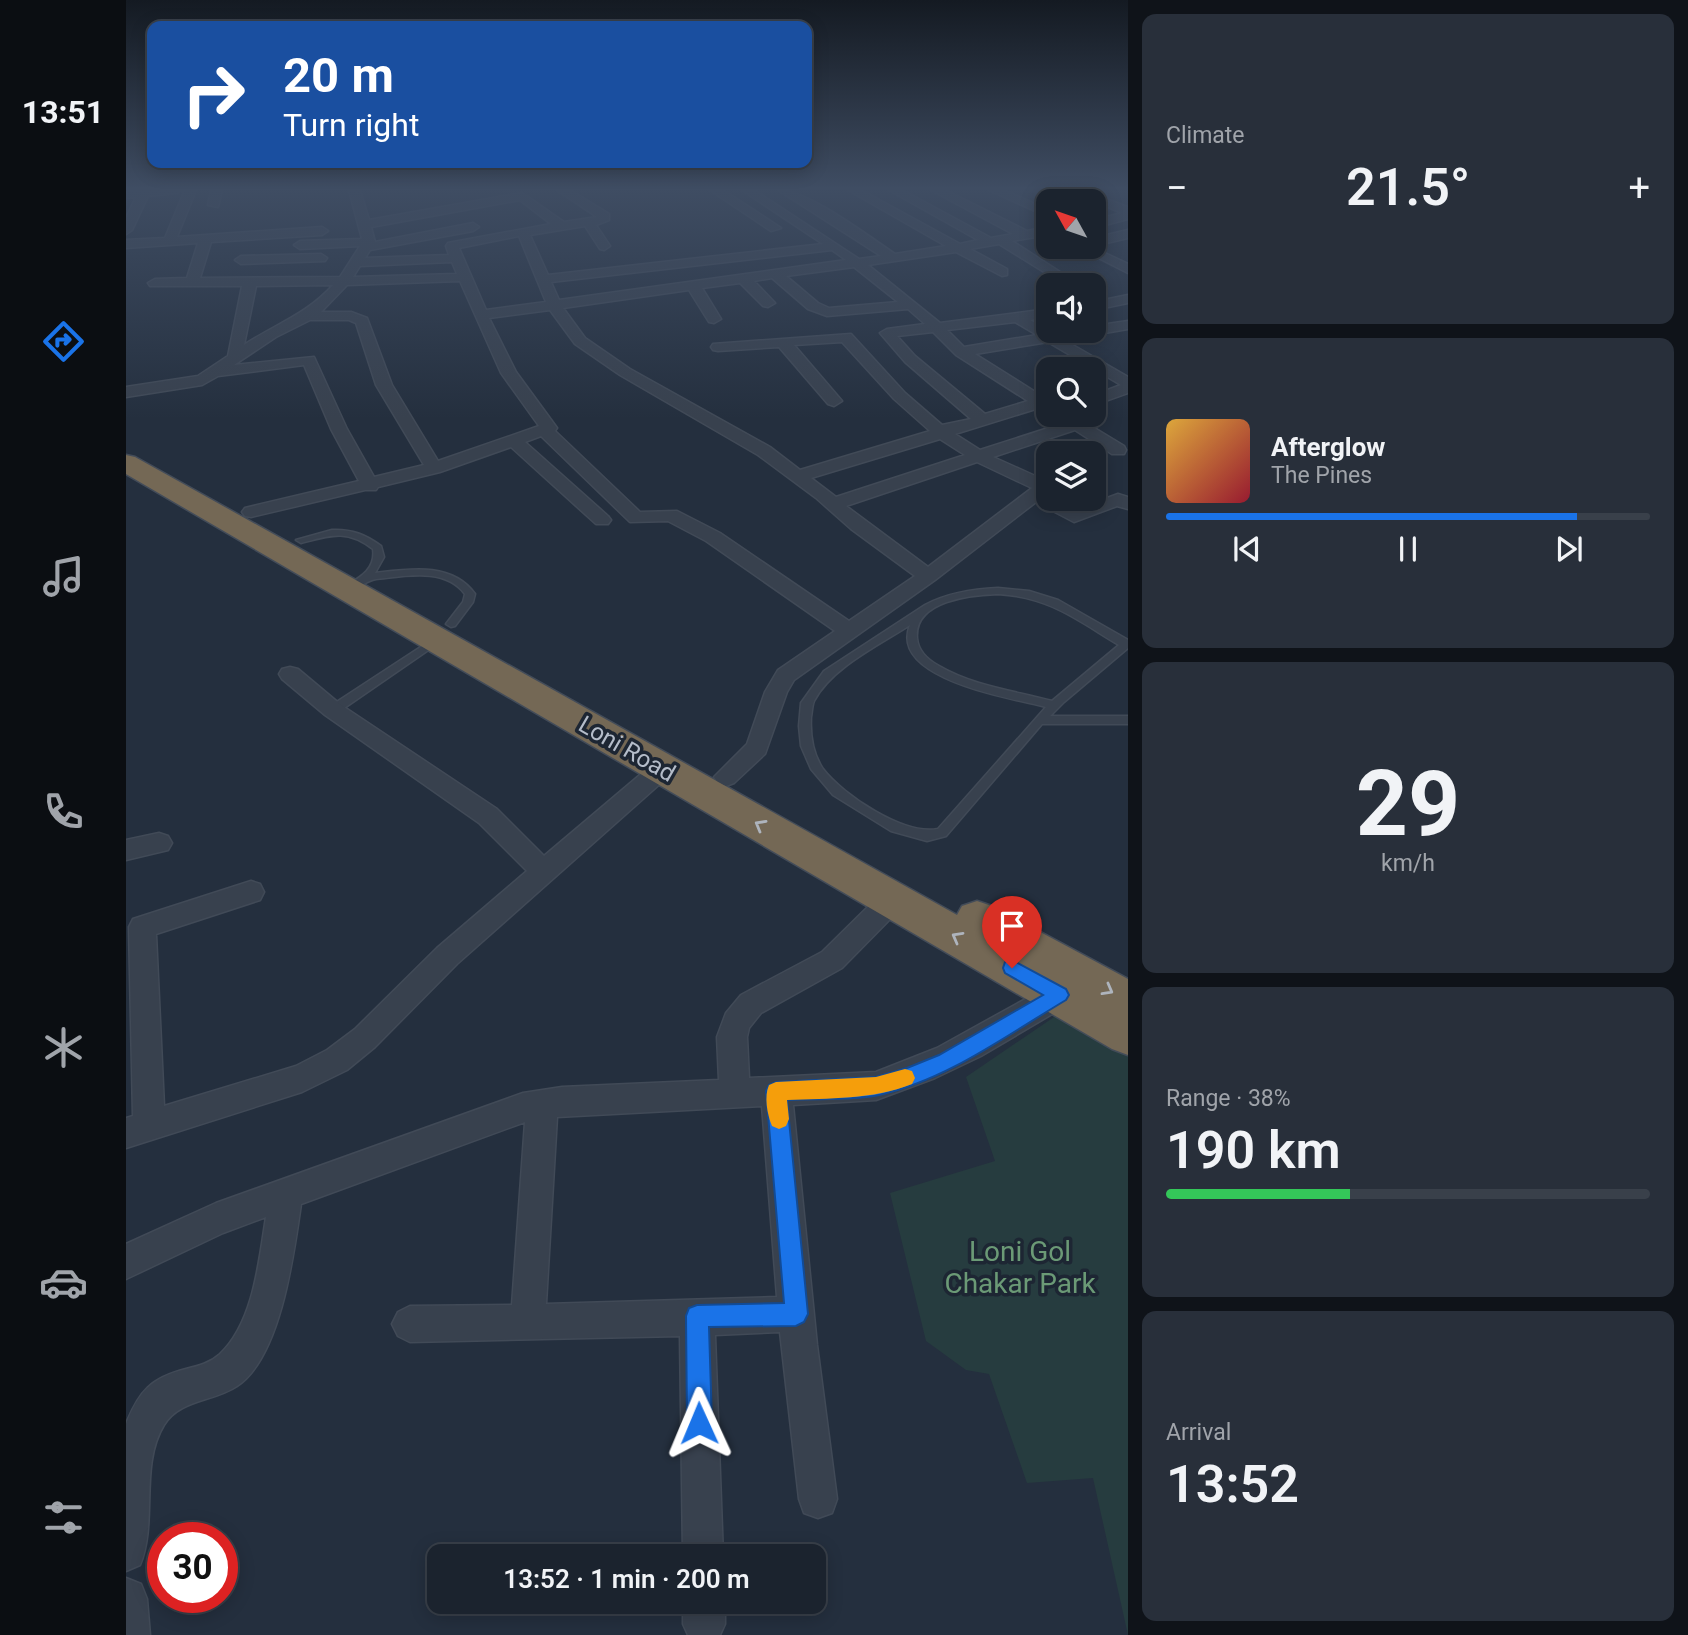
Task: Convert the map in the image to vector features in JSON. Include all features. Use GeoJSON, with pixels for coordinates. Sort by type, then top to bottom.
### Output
{"type":"FeatureCollection","features":[{"type":"Feature","properties":{"kind":"highway","name":"Loni Road"},"geometry":{"type":"LineString","coordinates":[[126,444],[234,506],[302,540],[357,583]]}},
{"type":"Feature","properties":{"kind":"highway","name":"Loni Road"},"geometry":{"type":"LineString","coordinates":[[126,463],[357,583],[443,632],[662,769],[891,900],[1068,984],[1128,1002]]}},
{"type":"Feature","properties":{"kind":"highway","name":"Loni Road"},"geometry":{"type":"LineString","coordinates":[[443,632],[726,777],[1068,984],[1128,1034]]}},
{"type":"Feature","properties":{"kind":"street"},"geometry":{"type":"LineString","coordinates":[[192,282],[199,266]]}},
{"type":"Feature","properties":{"kind":"street"},"geometry":{"type":"LineString","coordinates":[[126,392],[202,380],[289,323],[308,316],[345,280],[351,266]]}},
{"type":"Feature","properties":{"kind":"street"},"geometry":{"type":"LineString","coordinates":[[250,512],[370,486],[516,442],[549,428],[509,373],[460,266]]}},
{"type":"Feature","properties":{"kind":"street"},"geometry":{"type":"LineString","coordinates":[[538,266],[555,307],[580,341],[598,355],[764,451],[834,504],[857,525],[928,576]]}},
{"type":"Feature","properties":{"kind":"street"},"geometry":{"type":"LineString","coordinates":[[543,279],[655,266]]}},
{"type":"Feature","properties":{"kind":"street"},"geometry":{"type":"LineString","coordinates":[[481,315],[555,307],[826,266]]}},
{"type":"Feature","properties":{"kind":"street"},"geometry":{"type":"LineString","coordinates":[[861,266],[911,305],[961,352],[1036,400]]}},
{"type":"Feature","properties":{"kind":"street"},"geometry":{"type":"LineString","coordinates":[[992,266],[1002,272]]}},
{"type":"Feature","properties":{"kind":"street"},"geometry":{"type":"LineString","coordinates":[[1043,266],[1054,272]]}},
{"type":"Feature","properties":{"kind":"street"},"geometry":{"type":"LineString","coordinates":[[775,274],[813,306],[827,312],[911,305]]}},
{"type":"Feature","properties":{"kind":"street"},"geometry":{"type":"LineString","coordinates":[[155,283],[412,281],[465,277]]}},
{"type":"Feature","properties":{"kind":"street"},"geometry":{"type":"LineString","coordinates":[[743,278],[768,303]]}},
{"type":"Feature","properties":{"kind":"street"},"geometry":{"type":"LineString","coordinates":[[235,356],[250,281]]}},
{"type":"Feature","properties":{"kind":"street"},"geometry":{"type":"LineString","coordinates":[[693,285],[714,319]]}},
{"type":"Feature","properties":{"kind":"street"},"geometry":{"type":"LineString","coordinates":[[1106,304],[1128,299]]}},
{"type":"Feature","properties":{"kind":"street"},"geometry":{"type":"LineString","coordinates":[[718,347],[867,335],[1036,315]]}},
{"type":"Feature","properties":{"kind":"street"},"geometry":{"type":"LineString","coordinates":[[308,316],[351,316],[362,321],[384,386],[434,468]]}},
{"type":"Feature","properties":{"kind":"street"},"geometry":{"type":"LineString","coordinates":[[1017,317],[1036,329]]}},
{"type":"Feature","properties":{"kind":"street"},"geometry":{"type":"LineString","coordinates":[[1106,319],[1124,329]]}},
{"type":"Feature","properties":{"kind":"street"},"geometry":{"type":"LineString","coordinates":[[1106,331],[1124,329]]}},
{"type":"Feature","properties":{"kind":"street"},"geometry":{"type":"LineString","coordinates":[[867,335],[910,359],[982,420]]}},
{"type":"Feature","properties":{"kind":"street"},"geometry":{"type":"LineString","coordinates":[[867,335],[881,377],[943,434],[998,468],[1036,485]]}},
{"type":"Feature","properties":{"kind":"street"},"geometry":{"type":"LineString","coordinates":[[961,352],[1036,340]]}},
{"type":"Feature","properties":{"kind":"street"},"geometry":{"type":"LineString","coordinates":[[783,342],[834,401]]}},
{"type":"Feature","properties":{"kind":"street"},"geometry":{"type":"LineString","coordinates":[[1058,343],[1128,386]]}},
{"type":"Feature","properties":{"kind":"street"},"geometry":{"type":"LineString","coordinates":[[216,372],[309,360],[339,429],[370,486]]}},
{"type":"Feature","properties":{"kind":"street"},"geometry":{"type":"LineString","coordinates":[[1106,395],[1128,386]]}},
{"type":"Feature","properties":{"kind":"street"},"geometry":{"type":"LineString","coordinates":[[798,476],[982,420],[1036,407]]}},
{"type":"Feature","properties":{"kind":"street"},"geometry":{"type":"LineString","coordinates":[[834,504],[1069,427]]}},
{"type":"Feature","properties":{"kind":"street"},"geometry":{"type":"LineString","coordinates":[[1084,427],[1123,448]]}},
{"type":"Feature","properties":{"kind":"street"},"geometry":{"type":"LineString","coordinates":[[544,430],[636,518],[671,514],[702,531],[848,630]]}},
{"type":"Feature","properties":{"kind":"street"},"geometry":{"type":"LineString","coordinates":[[516,442],[603,520]]}},
{"type":"Feature","properties":{"kind":"street"},"geometry":{"type":"LineString","coordinates":[[1106,454],[1123,448]]}},
{"type":"Feature","properties":{"kind":"street"},"geometry":{"type":"LineString","coordinates":[[726,777],[757,748],[776,692],[786,675],[928,576],[1036,493]]}},
{"type":"Feature","properties":{"kind":"street"},"geometry":{"type":"LineString","coordinates":[[1106,504],[1118,499],[1128,504]]}},
{"type":"Feature","properties":{"kind":"street"},"geometry":{"type":"LineString","coordinates":[[1068,511],[1074,517],[1089,511]]}},
{"type":"Feature","properties":{"kind":"street"},"geometry":{"type":"LineString","coordinates":[[290,674],[333,710],[488,816],[544,872]]}},
{"type":"Feature","properties":{"kind":"street"},"geometry":{"type":"LineString","coordinates":[[251,892],[142,927],[138,1129],[302,1078],[337,1060],[365,1038],[447,956],[662,769]]}},
{"type":"Feature","properties":{"kind":"street"},"geometry":{"type":"LineString","coordinates":[[126,850],[159,843]]}},
{"type":"Feature","properties":{"kind":"street"},"geometry":{"type":"LineString","coordinates":[[735,1093],[732,1037],[736,1022],[751,1004],[832,960],[891,900]]}},
{"type":"Feature","properties":{"kind":"street"},"geometry":{"type":"LineString","coordinates":[[126,1262],[216,1219],[523,1108],[542,1104],[876,1086],[908,1077],[946,1061],[1068,984]]}},
{"type":"Feature","properties":{"kind":"street"},"geometry":{"type":"LineString","coordinates":[[776,1091],[796,1314],[818,1499]]}},
{"type":"Feature","properties":{"kind":"street"},"geometry":{"type":"LineString","coordinates":[[528,1321],[542,1104]]}},
{"type":"Feature","properties":{"kind":"street"},"geometry":{"type":"LineString","coordinates":[[126,1551],[128,1514],[141,1430],[149,1410],[159,1398],[171,1391],[213,1381],[230,1371],[240,1359],[250,1342],[271,1280],[287,1193]]}},
{"type":"Feature","properties":{"kind":"street"},"geometry":{"type":"LineString","coordinates":[[410,1324],[611,1321],[796,1314]]}},
{"type":"Feature","properties":{"kind":"street"},"geometry":{"type":"LineString","coordinates":[[697,1316],[702,1544]]}},
{"type":"Feature","properties":{"kind":"street"},"geometry":{"type":"LineString","coordinates":[[126,1599],[129,1635]]}},
{"type":"Feature","properties":{"kind":"lane"},"geometry":{"type":"LineString","coordinates":[[333,710],[443,632],[468,602],[470,594],[466,587],[455,579],[438,573],[357,583]]}},
{"type":"Feature","properties":{"kind":"lane"},"geometry":{"type":"LineString","coordinates":[[991,590],[1027,593],[1050,601],[1128,644],[1039,720],[942,833],[927,836],[895,828],[837,792],[817,769],[807,746],[807,703],[828,674],[936,602],[991,590]]}},
{"type":"Feature","properties":{"kind":"lane"},"geometry":{"type":"LineString","coordinates":[[925,610],[912,631],[912,645],[923,660],[962,680],[1054,705]]}},
{"type":"Feature","properties":{"kind":"lane"},"geometry":{"type":"LineString","coordinates":[[1039,720],[1128,720]]}},
{"type":"Feature","properties":{"kind":"green space","name":"Loni Gol Chakar Park"},"geometry":{"type":"Polygon","coordinates":[[[1060,1013],[1128,1046],[1128,1635],[1093,1478],[1027,1483],[989,1374],[966,1370],[926,1341],[890,1193],[995,1161],[966,1077],[1060,1013]]]}},
{"type":"Feature","properties":{"kind":"slow traffic"},"geometry":{"type":"LineString","coordinates":[[779,1119],[776,1091],[876,1086],[905,1078]]}},
{"type":"Feature","properties":{"kind":"route"},"geometry":{"type":"LineString","coordinates":[[699,1423],[697,1316],[796,1314],[776,1091],[876,1086],[908,1077],[946,1061],[1059,995],[1012,968]]}}]}
